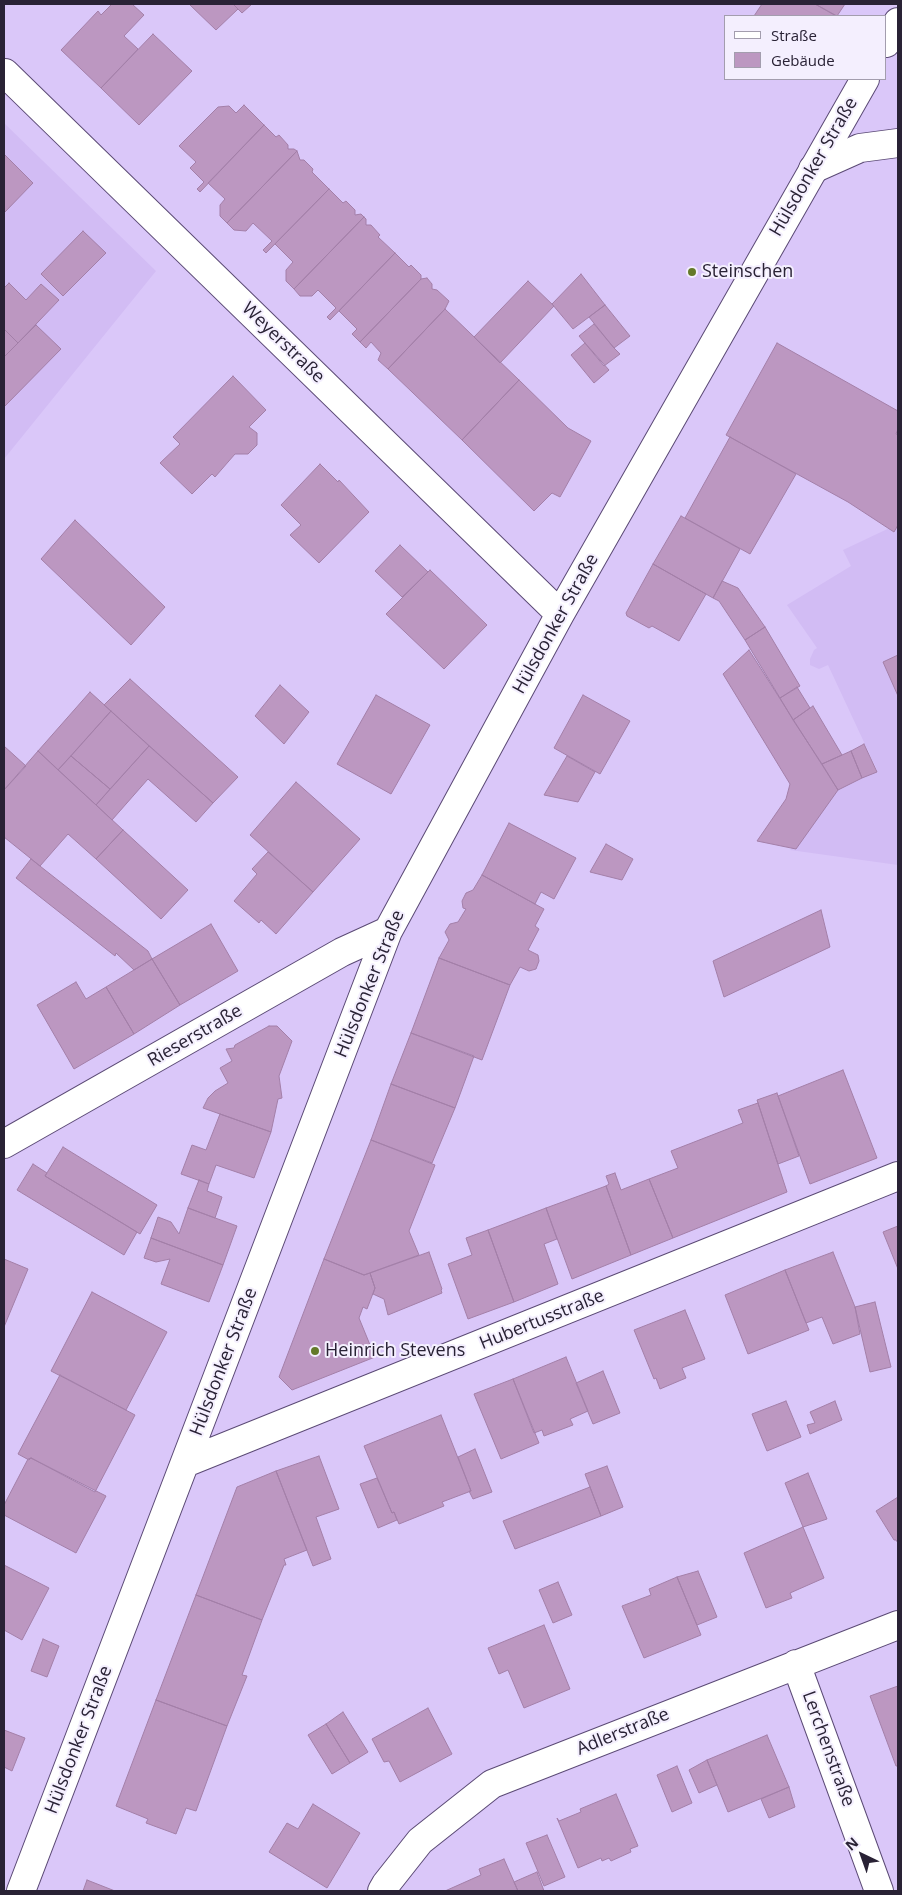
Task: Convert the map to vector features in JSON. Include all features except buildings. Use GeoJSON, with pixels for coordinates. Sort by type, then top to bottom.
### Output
{"type":"FeatureCollection","features":[{"type":"Feature","properties":{"kind":"street"},"geometry":{"type":"LineString","coordinates":[[887,41],[898,22]]}},
{"type":"Feature","properties":{"kind":"street","name":"Weyerstraße"},"geometry":{"type":"LineString","coordinates":[[5,73],[560,614]]}},
{"type":"Feature","properties":{"kind":"street","name":"Hülsdonker Straße"},"geometry":{"type":"LineString","coordinates":[[21,1891],[388,931],[560,614],[864,80]]}},
{"type":"Feature","properties":{"kind":"street"},"geometry":{"type":"LineString","coordinates":[[813,169],[860,148],[898,143]]}},
{"type":"Feature","properties":{"kind":"street","name":"Rieserstraße"},"geometry":{"type":"LineString","coordinates":[[4,1144],[342,952],[388,931]]}},
{"type":"Feature","properties":{"kind":"street","name":"Hubertusstraße"},"geometry":{"type":"LineString","coordinates":[[185,1463],[898,1176]]}},
{"type":"Feature","properties":{"kind":"street","name":"Adlerstraße"},"geometry":{"type":"LineString","coordinates":[[382,1891],[420,1841],[492,1784],[898,1625]]}},
{"type":"Feature","properties":{"kind":"street","name":"Lerchenstraße"},"geometry":{"type":"LineString","coordinates":[[796,1664],[879,1891]]}},
{"type":"Feature","properties":{"kind":"shaded area"},"geometry":{"type":"Polygon","coordinates":[[[4,123],[156,271],[4,459],[4,123]]]}},
{"type":"Feature","properties":{"kind":"shaded area"},"geometry":{"type":"Polygon","coordinates":[[[898,524],[898,865],[790,850],[834,789],[877,770],[828,665],[819,669],[810,665],[810,659],[817,648],[787,605],[851,566],[843,550],[898,524]]]}},
{"type":"Feature","properties":{"kind":"place","name":"Steinschen"},"geometry":{"type":"Point","coordinates":[692,272]}},
{"type":"Feature","properties":{"kind":"place","name":"Heinrich Stevens"},"geometry":{"type":"Point","coordinates":[315,1351]}}]}
